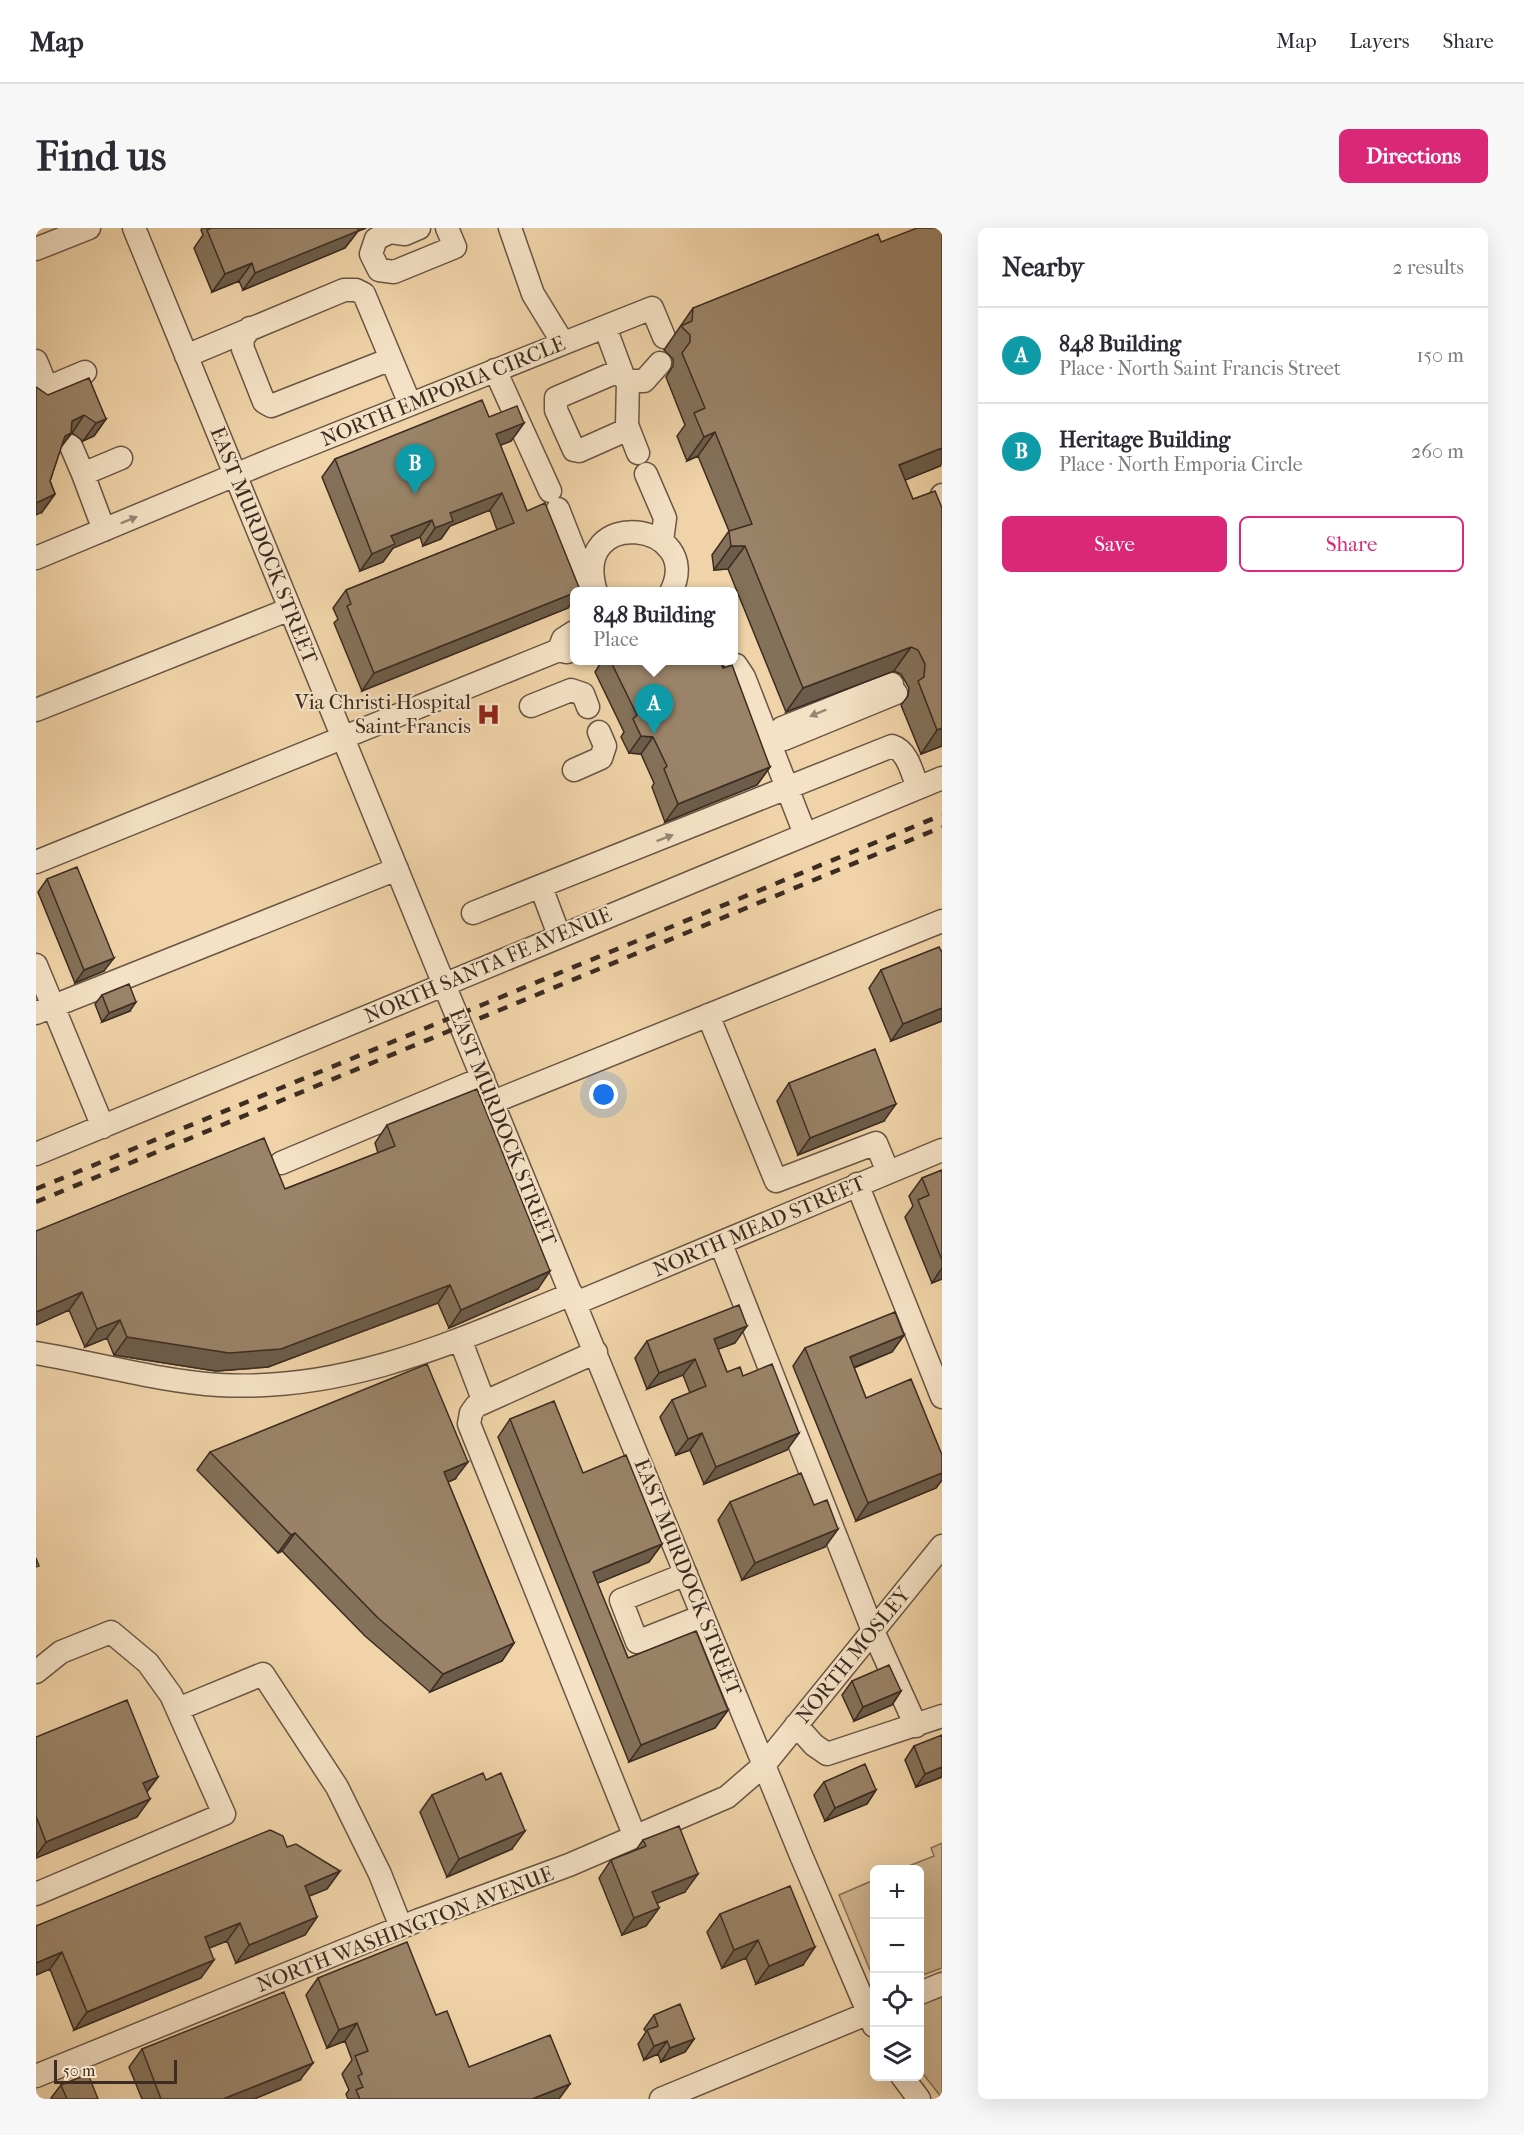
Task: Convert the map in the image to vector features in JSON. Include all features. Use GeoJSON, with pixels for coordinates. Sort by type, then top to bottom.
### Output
{"type":"FeatureCollection","features":[{"type":"Feature","properties":{"kind":"street"},"geometry":{"type":"LineString","coordinates":[[36,249],[60,234],[89,228]]}},
{"type":"Feature","properties":{"kind":"street","name":"EAST MURDOCK STREET"},"geometry":{"type":"LineString","coordinates":[[134,228],[764,1765],[870,2010]]}},
{"type":"Feature","properties":{"kind":"street"},"geometry":{"type":"LineString","coordinates":[[418,228],[405,234],[390,232],[376,239],[370,254],[379,270],[387,273],[394,272],[455,247],[447,228]]}},
{"type":"Feature","properties":{"kind":"street"},"geometry":{"type":"LineString","coordinates":[[510,228],[533,294],[562,343]]}},
{"type":"Feature","properties":{"kind":"street"},"geometry":{"type":"LineString","coordinates":[[186,356],[344,290],[356,290],[364,294],[410,404]]}},
{"type":"Feature","properties":{"kind":"street","name":"NORTH EMPORIA CIRCLE"},"geometry":{"type":"LineString","coordinates":[[36,558],[410,404],[652,308],[664,337]]}},
{"type":"Feature","properties":{"kind":"street"},"geometry":{"type":"LineString","coordinates":[[604,327],[625,376],[627,426],[638,453]]}},
{"type":"Feature","properties":{"kind":"street"},"geometry":{"type":"LineString","coordinates":[[250,328],[243,340],[243,349],[264,402],[271,406],[391,358]]}},
{"type":"Feature","properties":{"kind":"street"},"geometry":{"type":"LineString","coordinates":[[36,361],[51,396],[85,372]]}},
{"type":"Feature","properties":{"kind":"street"},"geometry":{"type":"LineString","coordinates":[[627,426],[624,431],[579,451],[574,450],[570,447],[555,403],[556,398],[625,376],[644,381],[660,363]]}},
{"type":"Feature","properties":{"kind":"street"},"geometry":{"type":"LineString","coordinates":[[495,370],[554,500],[588,587]]}},
{"type":"Feature","properties":{"kind":"street"},"geometry":{"type":"LineString","coordinates":[[71,446],[104,530]]}},
{"type":"Feature","properties":{"kind":"street"},"geometry":{"type":"LineString","coordinates":[[82,474],[121,458]]}},
{"type":"Feature","properties":{"kind":"street"},"geometry":{"type":"LineString","coordinates":[[646,474],[664,518],[662,541]]}},
{"type":"Feature","properties":{"kind":"street"},"geometry":{"type":"LineString","coordinates":[[595,587],[592,564],[597,552],[605,541],[629,530],[643,531],[662,541],[673,557],[676,571],[672,587]]}},
{"type":"Feature","properties":{"kind":"street"},"geometry":{"type":"LineString","coordinates":[[36,710],[290,609]]}},
{"type":"Feature","properties":{"kind":"street"},"geometry":{"type":"LineString","coordinates":[[36,862],[567,650],[563,639],[570,635]]}},
{"type":"Feature","properties":{"kind":"street"},"geometry":{"type":"LineString","coordinates":[[736,665],[774,737],[788,789],[805,834]]}},
{"type":"Feature","properties":{"kind":"street"},"geometry":{"type":"LineString","coordinates":[[774,737],[782,728],[850,706],[894,688]]}},
{"type":"Feature","properties":{"kind":"street"},"geometry":{"type":"LineString","coordinates":[[531,706],[571,690],[583,694],[588,707]]}},
{"type":"Feature","properties":{"kind":"street"},"geometry":{"type":"LineString","coordinates":[[574,770],[601,758],[605,746],[599,732]]}},
{"type":"Feature","properties":{"kind":"street"},"geometry":{"type":"LineString","coordinates":[[473,914],[892,746],[900,749],[904,754],[918,788]]}},
{"type":"Feature","properties":{"kind":"street","name":"NORTH SANTA FE AVENUE"},"geometry":{"type":"LineString","coordinates":[[36,1154],[443,983],[942,778]]}},
{"type":"Feature","properties":{"kind":"street"},"geometry":{"type":"LineString","coordinates":[[44,1009],[396,869]]}},
{"type":"Feature","properties":{"kind":"street"},"geometry":{"type":"LineString","coordinates":[[541,887],[559,935]]}},
{"type":"Feature","properties":{"kind":"street"},"geometry":{"type":"LineString","coordinates":[[493,1102],[942,921]]}},
{"type":"Feature","properties":{"kind":"street"},"geometry":{"type":"LineString","coordinates":[[36,965],[44,1009],[103,1126]]}},
{"type":"Feature","properties":{"kind":"street"},"geometry":{"type":"LineString","coordinates":[[708,1015],[776,1181],[876,1143],[888,1172]]}},
{"type":"Feature","properties":{"kind":"street"},"geometry":{"type":"LineString","coordinates":[[281,1163],[483,1078]]}},
{"type":"Feature","properties":{"kind":"street","name":"NORTH MEAD STREET"},"geometry":{"type":"LineString","coordinates":[[36,1353],[120,1371],[217,1384],[263,1386],[305,1383],[367,1371],[460,1340],[721,1245],[857,1184],[942,1150]]}},
{"type":"Feature","properties":{"kind":"street"},"geometry":{"type":"LineString","coordinates":[[857,1184],[942,1397]]}},
{"type":"Feature","properties":{"kind":"street"},"geometry":{"type":"LineString","coordinates":[[721,1245],[873,1631],[916,1726]]}},
{"type":"Feature","properties":{"kind":"street"},"geometry":{"type":"LineString","coordinates":[[460,1340],[484,1402]]}},
{"type":"Feature","properties":{"kind":"street"},"geometry":{"type":"LineString","coordinates":[[596,1352],[484,1402],[471,1413],[469,1424],[635,1837]]}},
{"type":"Feature","properties":{"kind":"street","name":"NORTH MOSLEY"},"geometry":{"type":"LineString","coordinates":[[764,1765],[942,1546]]}},
{"type":"Feature","properties":{"kind":"street"},"geometry":{"type":"LineString","coordinates":[[686,1574],[621,1600],[637,1642],[703,1616]]}},
{"type":"Feature","properties":{"kind":"street"},"geometry":{"type":"LineString","coordinates":[[36,1672],[61,1652],[111,1632],[148,1663],[178,1709],[224,1814],[36,1894]]}},
{"type":"Feature","properties":{"kind":"street"},"geometry":{"type":"LineString","coordinates":[[178,1709],[263,1674],[337,1787],[380,1874],[401,1927]]}},
{"type":"Feature","properties":{"kind":"street"},"geometry":{"type":"LineString","coordinates":[[796,1725],[814,1745],[827,1754],[942,1716]]}},
{"type":"Feature","properties":{"kind":"street","name":"NORTH WASHINGTON AVENUE"},"geometry":{"type":"LineString","coordinates":[[36,2075],[401,1927],[569,1865],[635,1837],[727,1797],[764,1765]]}},
{"type":"Feature","properties":{"kind":"street"},"geometry":{"type":"LineString","coordinates":[[924,1991],[942,1984]]}},
{"type":"Feature","properties":{"kind":"street"},"geometry":{"type":"LineString","coordinates":[[661,2099],[870,2018]]}},
{"type":"Feature","properties":{"kind":"street"},"geometry":{"type":"LineString","coordinates":[[906,2081],[919,2099]]}},
{"type":"Feature","properties":{"kind":"shaded area"},"geometry":{"type":"Polygon","coordinates":[[[942,1843],[942,1968],[924,1975],[924,1865],[911,1865],[934,1856],[931,1848],[942,1843]]]}},
{"type":"Feature","properties":{"kind":"shaded area"},"geometry":{"type":"Polygon","coordinates":[[[870,1882],[870,1970],[839,1895],[870,1882]]]}},
{"type":"Feature","properties":{"kind":"shaded area"},"geometry":{"type":"Polygon","coordinates":[[[942,1992],[942,2098],[924,2075],[924,2000],[942,1992]]]}},
{"type":"Feature","properties":{"kind":"building"},"geometry":{"type":"Polygon","coordinates":[[[212,228],[358,228],[358,231],[255,273],[252,263],[225,274],[207,230],[212,228]]]}},
{"type":"Feature","properties":{"kind":"building"},"geometry":{"type":"Polygon","coordinates":[[[917,228],[942,228],[942,448],[899,465],[913,499],[935,491],[942,508],[942,728],[937,730],[918,681],[924,677],[925,664],[918,650],[911,647],[803,688],[745,546],[731,546],[729,531],[752,524],[715,432],[704,437],[694,413],[705,408],[682,353],[690,342],[690,335],[681,326],[692,321],[693,308],[878,234],[881,242],[917,228]]]}},
{"type":"Feature","properties":{"kind":"building"},"geometry":{"type":"Polygon","coordinates":[[[89,378],[106,419],[96,423],[84,415],[72,421],[71,433],[65,436],[50,481],[55,494],[36,503],[36,387],[48,395],[89,378]]]}},
{"type":"Feature","properties":{"kind":"building"},"geometry":{"type":"Polygon","coordinates":[[[482,400],[489,417],[517,406],[524,423],[496,434],[527,511],[545,503],[579,587],[570,587],[570,595],[374,673],[347,606],[351,604],[346,590],[514,523],[502,493],[450,513],[453,521],[435,528],[432,520],[391,536],[395,544],[372,554],[335,459],[482,400]]]}},
{"type":"Feature","properties":{"kind":"building"},"geometry":{"type":"Polygon","coordinates":[[[612,665],[722,665],[723,668],[732,665],[770,767],[678,804],[664,769],[667,766],[653,737],[641,736],[633,719],[637,715],[612,665]]]}},
{"type":"Feature","properties":{"kind":"building"},"geometry":{"type":"Polygon","coordinates":[[[77,867],[114,958],[84,970],[47,879],[77,867]]]}},
{"type":"Feature","properties":{"kind":"building"},"geometry":{"type":"Polygon","coordinates":[[[939,947],[942,952],[942,1008],[903,1024],[881,970],[939,947]]]}},
{"type":"Feature","properties":{"kind":"building"},"geometry":{"type":"Polygon","coordinates":[[[129,984],[136,1002],[109,1013],[102,995],[129,984]]]}},
{"type":"Feature","properties":{"kind":"building"},"geometry":{"type":"Polygon","coordinates":[[[875,1049],[896,1104],[810,1138],[789,1083],[875,1049]]]}},
{"type":"Feature","properties":{"kind":"building"},"geometry":{"type":"Polygon","coordinates":[[[477,1089],[550,1271],[461,1310],[450,1285],[281,1349],[229,1353],[127,1337],[120,1320],[97,1329],[82,1292],[36,1312],[36,1231],[264,1138],[285,1189],[395,1146],[387,1125],[477,1089]]]}},
{"type":"Feature","properties":{"kind":"building"},"geometry":{"type":"Polygon","coordinates":[[[942,1170],[942,1260],[918,1200],[929,1195],[922,1178],[942,1170]]]}},
{"type":"Feature","properties":{"kind":"building"},"geometry":{"type":"Polygon","coordinates":[[[739,1305],[747,1326],[714,1339],[727,1372],[740,1367],[743,1376],[772,1364],[799,1433],[716,1467],[702,1433],[688,1439],[672,1400],[706,1386],[695,1359],[659,1373],[647,1341],[739,1305]]]}},
{"type":"Feature","properties":{"kind":"building"},"geometry":{"type":"Polygon","coordinates":[[[895,1312],[904,1335],[850,1357],[866,1398],[911,1379],[942,1455],[942,1473],[868,1503],[805,1348],[895,1312]]]}},
{"type":"Feature","properties":{"kind":"building"},"geometry":{"type":"Polygon","coordinates":[[[427,1364],[468,1462],[444,1472],[514,1643],[443,1674],[378,1618],[295,1533],[291,1535],[210,1452],[427,1364]]]}},
{"type":"Feature","properties":{"kind":"building"},"geometry":{"type":"Polygon","coordinates":[[[554,1401],[583,1473],[626,1455],[662,1544],[593,1572],[628,1658],[696,1631],[728,1710],[641,1745],[510,1419],[554,1401]]]}},
{"type":"Feature","properties":{"kind":"building"},"geometry":{"type":"Polygon","coordinates":[[[801,1473],[814,1505],[827,1500],[838,1529],[755,1563],[730,1502],[801,1473]]]}},
{"type":"Feature","properties":{"kind":"building"},"geometry":{"type":"Polygon","coordinates":[[[889,1665],[901,1691],[863,1707],[852,1681],[889,1665]]]}},
{"type":"Feature","properties":{"kind":"building"},"geometry":{"type":"Polygon","coordinates":[[[127,1700],[158,1777],[143,1783],[150,1799],[46,1842],[36,1816],[36,1737],[127,1700]]]}},
{"type":"Feature","properties":{"kind":"building"},"geometry":{"type":"Polygon","coordinates":[[[942,1735],[942,1767],[925,1774],[914,1746],[942,1735]]]}},
{"type":"Feature","properties":{"kind":"building"},"geometry":{"type":"Polygon","coordinates":[[[865,1764],[876,1790],[835,1808],[824,1782],[865,1764]]]}},
{"type":"Feature","properties":{"kind":"building"},"geometry":{"type":"Polygon","coordinates":[[[483,1773],[486,1780],[501,1773],[525,1831],[459,1859],[432,1795],[483,1773]]]}},
{"type":"Feature","properties":{"kind":"building"},"geometry":{"type":"Polygon","coordinates":[[[679,1826],[698,1874],[652,1892],[659,1908],[634,1918],[611,1860],[646,1846],[643,1840],[679,1826]]]}},
{"type":"Feature","properties":{"kind":"building"},"geometry":{"type":"Polygon","coordinates":[[[270,1830],[283,1836],[287,1847],[296,1844],[340,1871],[305,1886],[317,1917],[249,1945],[240,1923],[205,1937],[214,1960],[87,2012],[62,1952],[36,1963],[36,1926],[270,1830]]]}},
{"type":"Feature","properties":{"kind":"building"},"geometry":{"type":"Polygon","coordinates":[[[790,1886],[815,1947],[769,1966],[758,1940],[734,1950],[720,1914],[790,1886]]]}},
{"type":"Feature","properties":{"kind":"building"},"geometry":{"type":"Polygon","coordinates":[[[407,1942],[436,2015],[447,2011],[469,2067],[550,2035],[570,2084],[532,2099],[360,2099],[356,2090],[363,2087],[358,2076],[362,2074],[355,2056],[368,2051],[357,2023],[339,2030],[318,1978],[407,1942]]]}},
{"type":"Feature","properties":{"kind":"building"},"geometry":{"type":"Polygon","coordinates":[[[284,1992],[313,2063],[223,2099],[161,2099],[142,2049],[284,1992]]]}},
{"type":"Feature","properties":{"kind":"building"},"geometry":{"type":"Polygon","coordinates":[[[680,2004],[694,2039],[670,2048],[667,2041],[654,2046],[647,2030],[658,2026],[654,2015],[680,2004]]]}},
{"type":"Feature","properties":{"kind":"building"},"geometry":{"type":"Polygon","coordinates":[[[88,2074],[98,2099],[67,2099],[61,2085],[88,2074]]]}},
{"type":"Feature","properties":{"kind":"railway"},"geometry":{"type":"LineString","coordinates":[[36,1189],[942,815]]}},
{"type":"Feature","properties":{"kind":"railway"},"geometry":{"type":"LineString","coordinates":[[36,1202],[942,827]]}},
{"type":"Feature","properties":{"kind":"place","name":"Heritage Building"},"geometry":{"type":"Point","coordinates":[415,494]}},
{"type":"Feature","properties":{"kind":"place","name":"Via Christi Hospital Saint Francis"},"geometry":{"type":"Point","coordinates":[489,714]}},
{"type":"Feature","properties":{"kind":"place","name":"848 Building"},"geometry":{"type":"Point","coordinates":[654,734]}}]}
